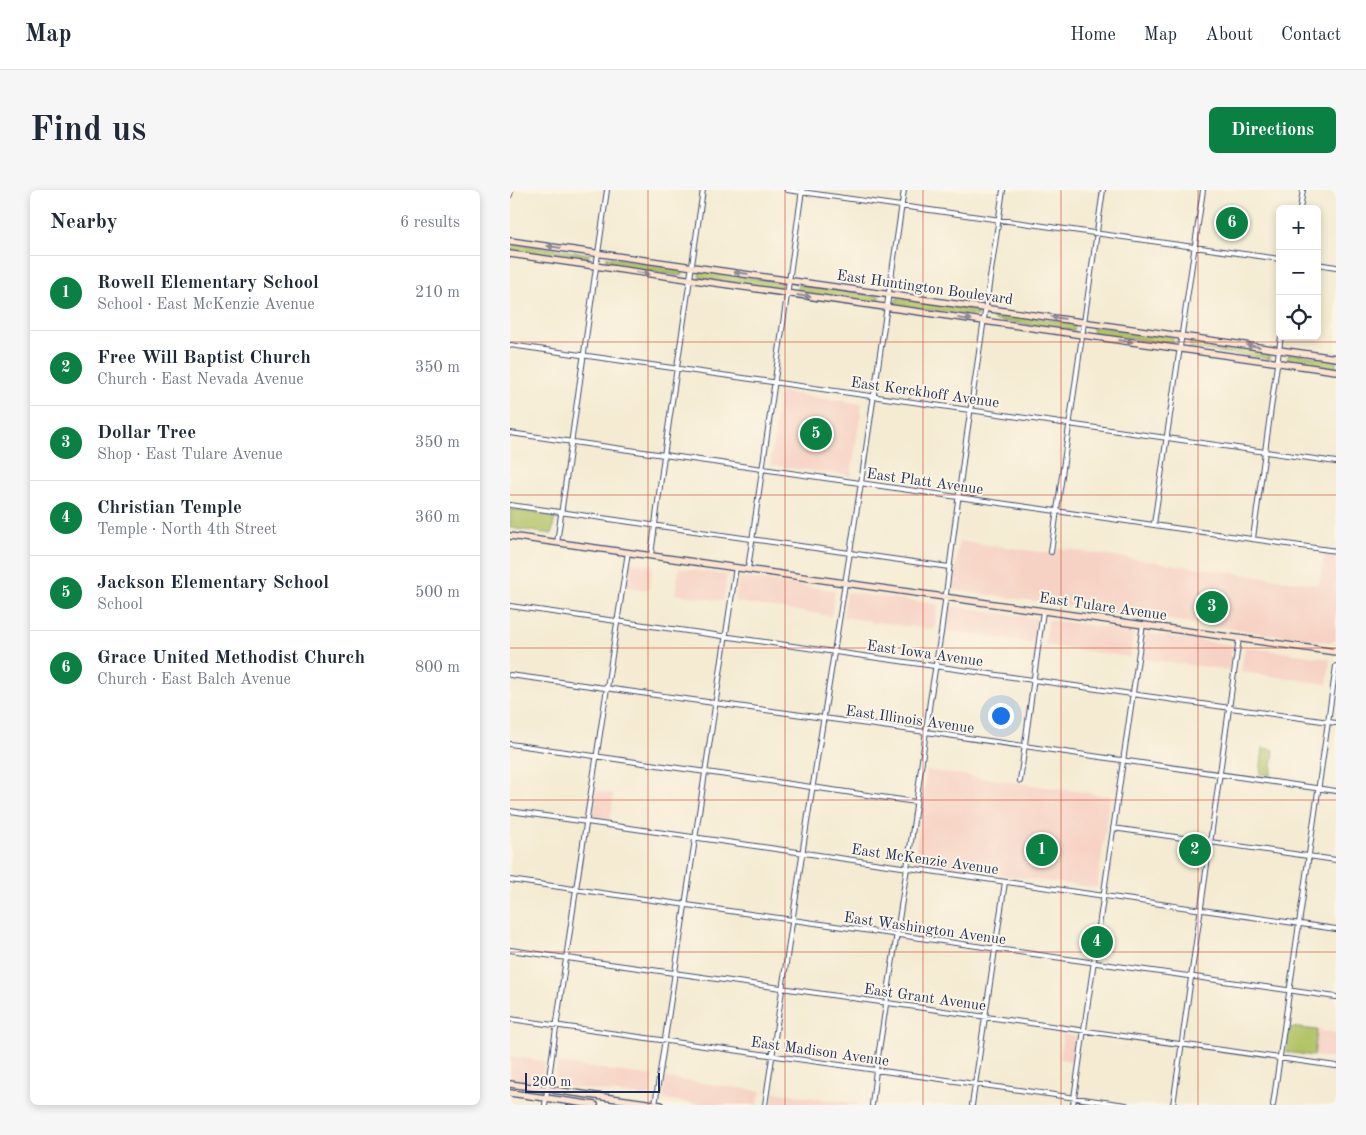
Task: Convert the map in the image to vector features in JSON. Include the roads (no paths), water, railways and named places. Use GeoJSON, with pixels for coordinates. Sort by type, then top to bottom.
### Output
{"type":"FeatureCollection","features":[{"type":"Feature","properties":{"kind":"street"},"geometry":{"type":"LineString","coordinates":[[510,195],[511,190]]}},
{"type":"Feature","properties":{"kind":"street"},"geometry":{"type":"LineString","coordinates":[[557,543],[607,190]]}},
{"type":"Feature","properties":{"kind":"street"},"geometry":{"type":"LineString","coordinates":[[651,555],[703,190]]}},
{"type":"Feature","properties":{"kind":"street"},"geometry":{"type":"LineString","coordinates":[[787,190],[1276,258]]}},
{"type":"Feature","properties":{"kind":"street"},"geometry":{"type":"LineString","coordinates":[[765,1105],[904,190]]}},
{"type":"Feature","properties":{"kind":"street"},"geometry":{"type":"LineString","coordinates":[[872,1105],[1003,190]]}},
{"type":"Feature","properties":{"kind":"street"},"geometry":{"type":"LineString","coordinates":[[1051,552],[1103,190]]}},
{"type":"Feature","properties":{"kind":"street"},"geometry":{"type":"LineString","coordinates":[[1154,524],[1203,190]]}},
{"type":"Feature","properties":{"kind":"street"},"geometry":{"type":"LineString","coordinates":[[1301,205],[1303,190]]}},
{"type":"Feature","properties":{"kind":"street"},"geometry":{"type":"LineString","coordinates":[[748,569],[802,191]]}},
{"type":"Feature","properties":{"kind":"street","name":"East Huntington Boulevard"},"geometry":{"type":"LineString","coordinates":[[510,241],[1336,358]]}},
{"type":"Feature","properties":{"kind":"street","name":"East Huntington Boulevard"},"geometry":{"type":"LineString","coordinates":[[510,254],[1336,371]]}},
{"type":"Feature","properties":{"kind":"street"},"geometry":{"type":"LineString","coordinates":[[1321,265],[1336,267]]}},
{"type":"Feature","properties":{"kind":"street"},"geometry":{"type":"LineString","coordinates":[[1252,538],[1281,340]]}},
{"type":"Feature","properties":{"kind":"street","name":"East Kerckhoff Avenue"},"geometry":{"type":"LineString","coordinates":[[510,345],[1336,462]]}},
{"type":"Feature","properties":{"kind":"street","name":"East Platt Avenue"},"geometry":{"type":"LineString","coordinates":[[510,433],[1336,550]]}},
{"type":"Feature","properties":{"kind":"street"},"geometry":{"type":"LineString","coordinates":[[510,505],[949,568]]}},
{"type":"Feature","properties":{"kind":"street"},"geometry":{"type":"LineString","coordinates":[[510,536],[628,552],[586,822],[557,1026],[550,1059],[546,1102]]}},
{"type":"Feature","properties":{"kind":"street","name":"East Tulare Avenue"},"geometry":{"type":"LineString","coordinates":[[628,552],[1336,652]]}},
{"type":"Feature","properties":{"kind":"street"},"geometry":{"type":"LineString","coordinates":[[510,1084],[657,1105],[664,1040],[736,567]]}},
{"type":"Feature","properties":{"kind":"street","name":"East Iowa Avenue"},"geometry":{"type":"LineString","coordinates":[[510,606],[1336,723]]}},
{"type":"Feature","properties":{"kind":"street"},"geometry":{"type":"LineString","coordinates":[[1020,781],[1043,611]]}},
{"type":"Feature","properties":{"kind":"street"},"geometry":{"type":"LineString","coordinates":[[1073,1105],[1143,624]]}},
{"type":"Feature","properties":{"kind":"street"},"geometry":{"type":"LineString","coordinates":[[1173,1105],[1239,638]]}},
{"type":"Feature","properties":{"kind":"street"},"geometry":{"type":"LineString","coordinates":[[1272,1105],[1336,666]]}},
{"type":"Feature","properties":{"kind":"street","name":"East Illinois Avenue"},"geometry":{"type":"LineString","coordinates":[[510,675],[1336,791]]}},
{"type":"Feature","properties":{"kind":"street"},"geometry":{"type":"LineString","coordinates":[[510,744],[916,802]]}},
{"type":"Feature","properties":{"kind":"street","name":"East McKenzie Avenue"},"geometry":{"type":"LineString","coordinates":[[510,811],[1336,929]]}},
{"type":"Feature","properties":{"kind":"street"},"geometry":{"type":"LineString","coordinates":[[1113,828],[1336,860]]}},
{"type":"Feature","properties":{"kind":"street","name":"East Washington Avenue"},"geometry":{"type":"LineString","coordinates":[[510,880],[1336,997]]}},
{"type":"Feature","properties":{"kind":"street"},"geometry":{"type":"LineString","coordinates":[[972,1105],[1005,882]]}},
{"type":"Feature","properties":{"kind":"street","name":"East Grant Avenue"},"geometry":{"type":"LineString","coordinates":[[510,950],[1336,1066]]}},
{"type":"Feature","properties":{"kind":"street","name":"East Madison Avenue"},"geometry":{"type":"LineString","coordinates":[[510,1019],[1126,1105]]}},
{"type":"Feature","properties":{"kind":"street"},"geometry":{"type":"LineString","coordinates":[[510,1093],[546,1102],[595,1105]]}},
{"type":"Feature","properties":{"kind":"place","name":"Grace United Methodist Church"},"geometry":{"type":"Point","coordinates":[1232,223]}},
{"type":"Feature","properties":{"kind":"place","name":"Jackson Elementary School"},"geometry":{"type":"Point","coordinates":[816,434]}},
{"type":"Feature","properties":{"kind":"place","name":"Dollar Tree"},"geometry":{"type":"Point","coordinates":[1212,607]}},
{"type":"Feature","properties":{"kind":"place","name":"Rowell Elementary School"},"geometry":{"type":"Point","coordinates":[1042,850]}},
{"type":"Feature","properties":{"kind":"place","name":"Free Will Baptist Church"},"geometry":{"type":"Point","coordinates":[1195,850]}},
{"type":"Feature","properties":{"kind":"place","name":"Christian Temple"},"geometry":{"type":"Point","coordinates":[1097,942]}}]}
